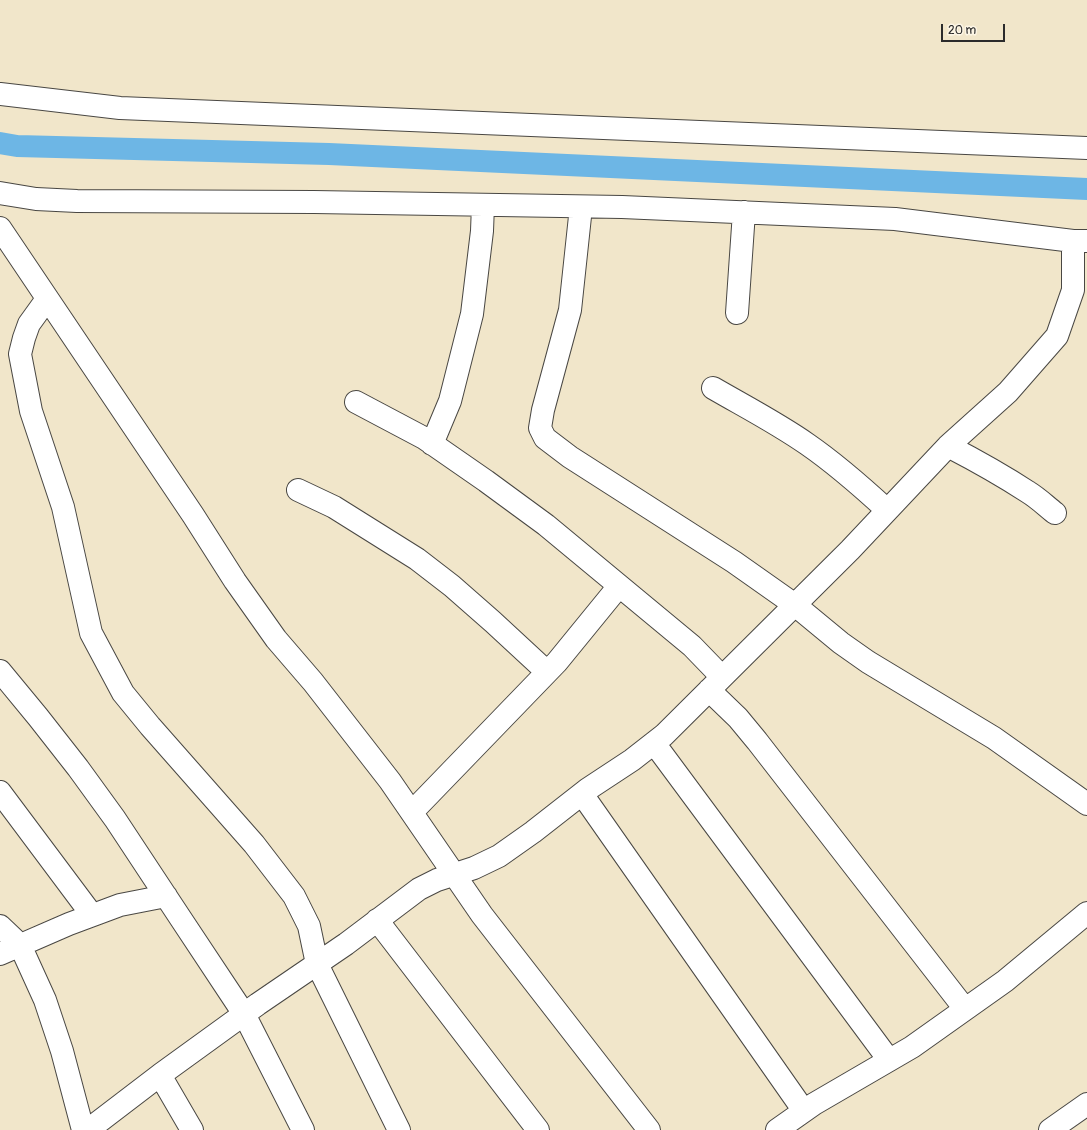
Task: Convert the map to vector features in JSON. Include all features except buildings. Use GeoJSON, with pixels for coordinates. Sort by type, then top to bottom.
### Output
{"type":"FeatureCollection","features":[{"type":"Feature","properties":{"kind":"street"},"geometry":{"type":"LineString","coordinates":[[0,94],[128,108],[1087,148]]}},
{"type":"Feature","properties":{"kind":"street"},"geometry":{"type":"LineString","coordinates":[[0,193],[36,199],[78,201],[314,202],[582,207],[744,212],[895,219],[1080,241],[1073,290],[1057,336],[1008,392],[948,446],[850,550],[664,735],[499,856],[474,868],[437,880],[419,889],[346,944],[244,1014],[160,1075],[88,1130]]}},
{"type":"Feature","properties":{"kind":"street"},"geometry":{"type":"LineString","coordinates":[[432,444],[450,401],[472,314],[482,231],[483,205]]}},
{"type":"Feature","properties":{"kind":"street"},"geometry":{"type":"LineString","coordinates":[[582,207],[570,310],[542,410],[540,428],[542,433],[551,443],[570,457],[734,562],[795,605],[841,643],[868,662],[994,738],[1087,804]]}},
{"type":"Feature","properties":{"kind":"street"},"geometry":{"type":"LineString","coordinates":[[737,313],[744,212]]}},
{"type":"Feature","properties":{"kind":"street"},"geometry":{"type":"LineString","coordinates":[[0,228],[193,515],[235,581],[276,639],[318,687],[390,781],[487,921],[649,1130]]}},
{"type":"Feature","properties":{"kind":"street"},"geometry":{"type":"LineString","coordinates":[[47,299],[28,324],[20,354],[31,411],[63,507],[90,633],[123,693],[254,844],[294,896],[309,926],[317,964],[398,1130]]}},
{"type":"Feature","properties":{"kind":"street"},"geometry":{"type":"LineString","coordinates":[[712,388],[777,424],[807,444],[861,486],[887,510]]}},
{"type":"Feature","properties":{"kind":"street"},"geometry":{"type":"LineString","coordinates":[[356,402],[424,438],[486,481],[546,525],[692,646],[738,718],[965,1009]]}},
{"type":"Feature","properties":{"kind":"street"},"geometry":{"type":"LineString","coordinates":[[948,446],[1008,479],[1030,493],[1055,513]]}},
{"type":"Feature","properties":{"kind":"street"},"geometry":{"type":"LineString","coordinates":[[298,490],[334,507],[417,559],[470,602],[547,672]]}},
{"type":"Feature","properties":{"kind":"street"},"geometry":{"type":"LineString","coordinates":[[412,812],[547,672],[620,586]]}},
{"type":"Feature","properties":{"kind":"street"},"geometry":{"type":"LineString","coordinates":[[0,671],[78,768],[115,819],[244,1014],[303,1130]]}},
{"type":"Feature","properties":{"kind":"street"},"geometry":{"type":"LineString","coordinates":[[654,743],[889,1060]]}},
{"type":"Feature","properties":{"kind":"street"},"geometry":{"type":"LineString","coordinates":[[0,792],[92,916]]}},
{"type":"Feature","properties":{"kind":"street"},"geometry":{"type":"LineString","coordinates":[[582,794],[804,1111]]}},
{"type":"Feature","properties":{"kind":"street"},"geometry":{"type":"LineString","coordinates":[[0,954],[70,924],[120,905],[166,896]]}},
{"type":"Feature","properties":{"kind":"street"},"geometry":{"type":"LineString","coordinates":[[777,1130],[804,1111],[912,1046],[1005,981],[1087,913]]}},
{"type":"Feature","properties":{"kind":"street"},"geometry":{"type":"LineString","coordinates":[[376,920],[538,1130]]}},
{"type":"Feature","properties":{"kind":"street"},"geometry":{"type":"LineString","coordinates":[[0,926],[20,945],[45,1000],[62,1051],[83,1130]]}},
{"type":"Feature","properties":{"kind":"street"},"geometry":{"type":"LineString","coordinates":[[160,1075],[192,1130]]}},
{"type":"Feature","properties":{"kind":"street"},"geometry":{"type":"LineString","coordinates":[[1050,1130],[1087,1104]]}},
{"type":"Feature","properties":{"kind":"waterway"},"geometry":{"type":"LineString","coordinates":[[0,143],[17,146],[329,154],[1087,189]]}}]}
